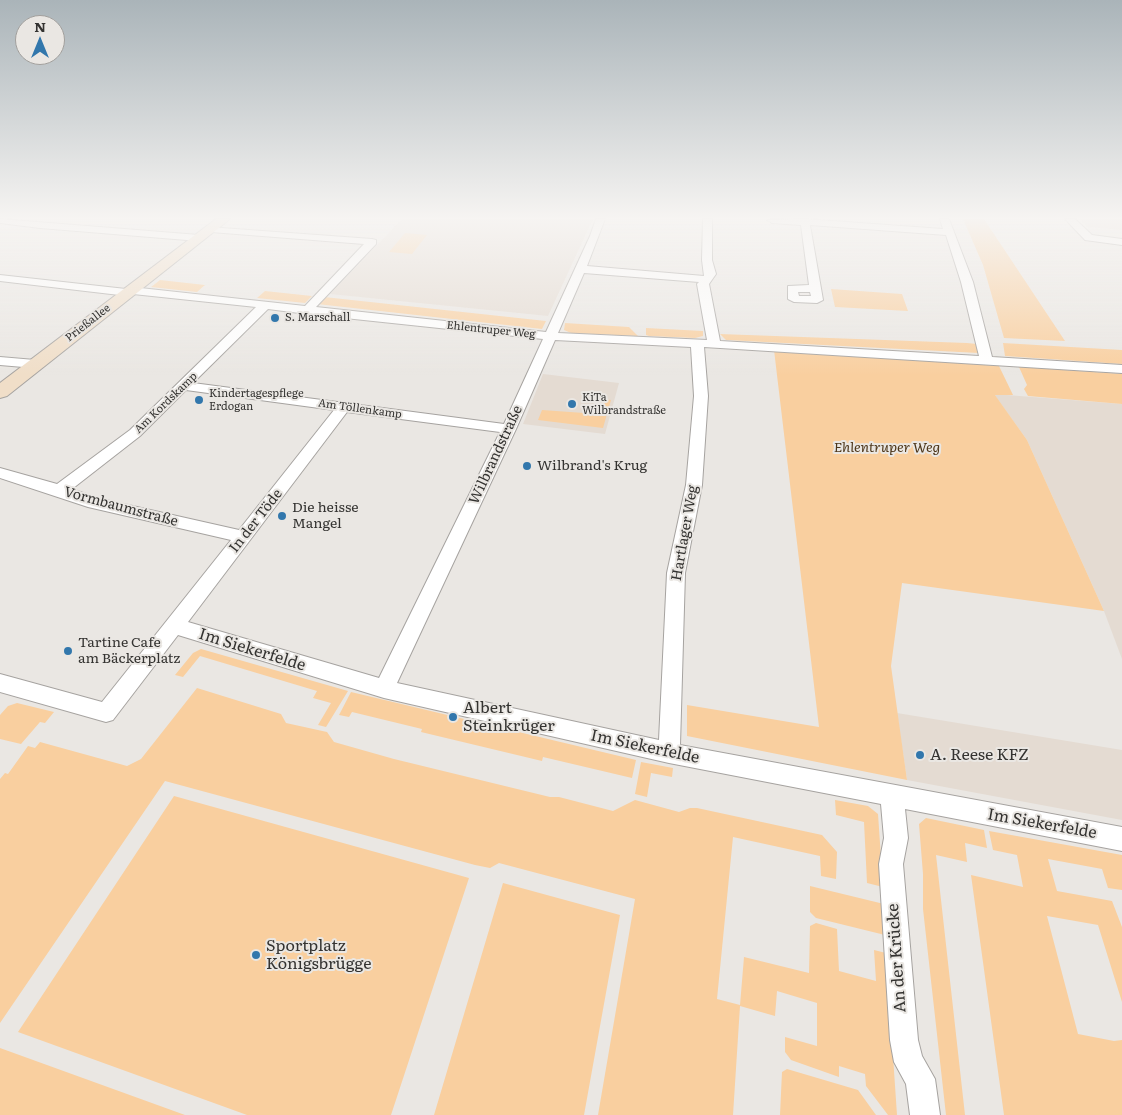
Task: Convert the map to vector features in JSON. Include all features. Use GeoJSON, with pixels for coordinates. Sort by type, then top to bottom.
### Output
{"type":"FeatureCollection","features":[{"type":"Feature","properties":{"kind":"street","name":"Prießallee"},"geometry":{"type":"LineString","coordinates":[[0,392],[156,271]]}},
{"type":"Feature","properties":{"kind":"street"},"geometry":{"type":"LineString","coordinates":[[306,310],[344,271]]}},
{"type":"Feature","properties":{"kind":"street","name":"Wilbrandstraße"},"geometry":{"type":"LineString","coordinates":[[384,689],[509,429],[579,271]]}},
{"type":"Feature","properties":{"kind":"street"},"geometry":{"type":"LineString","coordinates":[[606,271],[706,279]]}},
{"type":"Feature","properties":{"kind":"street","name":"Hartlager Weg"},"geometry":{"type":"LineString","coordinates":[[669,753],[676,573],[694,485],[706,344],[703,284],[711,274],[710,271]]}},
{"type":"Feature","properties":{"kind":"street"},"geometry":{"type":"LineString","coordinates":[[814,271],[816,283],[814,289]]}},
{"type":"Feature","properties":{"kind":"street"},"geometry":{"type":"LineString","coordinates":[[963,271],[972,298],[986,360]]}},
{"type":"Feature","properties":{"kind":"street","name":"Ehlentruper Weg"},"geometry":{"type":"LineString","coordinates":[[0,278],[549,336],[1122,369]]}},
{"type":"Feature","properties":{"kind":"street","name":"Am Kordskamp"},"geometry":{"type":"LineString","coordinates":[[58,491],[135,433],[265,305]]}},
{"type":"Feature","properties":{"kind":"street"},"geometry":{"type":"LineString","coordinates":[[0,361],[35,364]]}},
{"type":"Feature","properties":{"kind":"street","name":"Am Töllenkamp"},"geometry":{"type":"LineString","coordinates":[[182,386],[509,429]]}},
{"type":"Feature","properties":{"kind":"street","name":"In der Töde"},"geometry":{"type":"LineString","coordinates":[[3,688],[106,713],[344,407]]}},
{"type":"Feature","properties":{"kind":"street","name":"Vormbaumstraße"},"geometry":{"type":"LineString","coordinates":[[0,473],[150,517],[244,536]]}},
{"type":"Feature","properties":{"kind":"street","name":"Im Siekerfelde"},"geometry":{"type":"LineString","coordinates":[[170,631],[384,689],[669,753],[1122,838]]}},
{"type":"Feature","properties":{"kind":"street","name":"An der Krücke"},"geometry":{"type":"LineString","coordinates":[[892,796],[896,838],[891,864],[904,1040],[909,1062],[920,1080],[925,1104],[925,1115]]}},
{"type":"Feature","properties":{"kind":"shaded area"},"geometry":{"type":"Polygon","coordinates":[[[352,271],[569,271],[548,316],[330,294],[352,271]]]}},
{"type":"Feature","properties":{"kind":"shaded area","name":"KiTa Wilbrandstraße"},"geometry":{"type":"Polygon","coordinates":[[[543,374],[619,383],[605,434],[523,424],[543,374]]]}},
{"type":"Feature","properties":{"kind":"shaded area"},"geometry":{"type":"Polygon","coordinates":[[[994,394],[1122,404],[1122,659],[1104,611],[1027,440],[994,394]]]}},
{"type":"Feature","properties":{"kind":"shaded area"},"geometry":{"type":"Polygon","coordinates":[[[897,713],[1122,750],[1122,820],[907,780],[897,713]]]}},
{"type":"Feature","properties":{"kind":"green space"},"geometry":{"type":"Polygon","coordinates":[[[985,271],[1019,271],[1065,341],[1004,338],[985,271]]]}},
{"type":"Feature","properties":{"kind":"green space"},"geometry":{"type":"Polygon","coordinates":[[[160,280],[205,285],[197,292],[151,287],[160,280]]]}},
{"type":"Feature","properties":{"kind":"green space"},"geometry":{"type":"Polygon","coordinates":[[[831,289],[902,294],[908,311],[835,307],[831,289]]]}},
{"type":"Feature","properties":{"kind":"green space"},"geometry":{"type":"Polygon","coordinates":[[[265,291],[312,296],[305,303],[257,298],[265,291]]]}},
{"type":"Feature","properties":{"kind":"green space"},"geometry":{"type":"Polygon","coordinates":[[[324,297],[546,321],[542,329],[317,304],[324,297]]]}},
{"type":"Feature","properties":{"kind":"green space"},"geometry":{"type":"Polygon","coordinates":[[[565,323],[629,327],[638,336],[571,333],[564,330],[565,323]]]}},
{"type":"Feature","properties":{"kind":"green space"},"geometry":{"type":"Polygon","coordinates":[[[646,328],[703,331],[703,336],[695,338],[649,336],[646,335],[646,328]]]}},
{"type":"Feature","properties":{"kind":"green space"},"geometry":{"type":"Polygon","coordinates":[[[720,334],[967,343],[977,344],[979,353],[726,340],[720,334]]]}},
{"type":"Feature","properties":{"kind":"green space"},"geometry":{"type":"Polygon","coordinates":[[[1003,343],[1122,350],[1122,364],[1005,356],[1003,343]]]}},
{"type":"Feature","properties":{"kind":"green space"},"geometry":{"type":"Polygon","coordinates":[[[774,350],[999,366],[1013,395],[995,395],[1027,440],[1104,611],[902,583],[891,666],[907,780],[687,736],[687,705],[819,727],[774,350]]]}},
{"type":"Feature","properties":{"kind":"green space"},"geometry":{"type":"Polygon","coordinates":[[[1019,367],[1122,374],[1122,404],[1028,396],[1024,389],[1027,385],[1019,367]]]}},
{"type":"Feature","properties":{"kind":"green space"},"geometry":{"type":"Polygon","coordinates":[[[603,399],[611,400],[603,428],[538,420],[542,410],[598,414],[603,399]]]}},
{"type":"Feature","properties":{"kind":"green space"},"geometry":{"type":"Polygon","coordinates":[[[201,649],[348,691],[326,727],[318,725],[331,703],[313,698],[317,691],[200,656],[183,677],[175,675],[193,653],[201,649]]]}},
{"type":"Feature","properties":{"kind":"green space"},"geometry":{"type":"Polygon","coordinates":[[[197,688],[281,714],[286,723],[327,732],[334,742],[394,759],[550,797],[559,797],[613,811],[635,800],[679,812],[690,808],[697,808],[822,835],[837,852],[836,879],[821,876],[820,856],[733,837],[717,999],[740,1005],[744,957],[809,973],[810,926],[816,923],[837,929],[839,971],[876,981],[874,950],[886,953],[897,1115],[888,1115],[866,1086],[865,1074],[839,1066],[839,1077],[791,1060],[785,1052],[785,1037],[817,1046],[817,1003],[777,991],[775,1016],[740,1006],[733,1115],[598,1115],[635,899],[499,863],[490,868],[475,865],[165,781],[0,1023],[0,779],[5,773],[8,774],[28,746],[35,748],[40,742],[127,766],[141,759],[197,688]]]}},
{"type":"Feature","properties":{"kind":"green space"},"geometry":{"type":"Polygon","coordinates":[[[351,692],[636,760],[632,778],[543,757],[542,761],[421,732],[422,729],[352,712],[349,717],[339,715],[351,692]]]}},
{"type":"Feature","properties":{"kind":"green space"},"geometry":{"type":"Polygon","coordinates":[[[17,703],[54,712],[45,723],[40,722],[21,744],[0,739],[0,715],[8,706],[17,703]]]}},
{"type":"Feature","properties":{"kind":"green space"},"geometry":{"type":"Polygon","coordinates":[[[641,762],[673,768],[672,777],[651,773],[647,797],[635,794],[641,762]]]}},
{"type":"Feature","properties":{"kind":"green space","name":"Sportplatz Königsbrügge"},"geometry":{"type":"Polygon","coordinates":[[[174,796],[469,878],[391,1115],[247,1115],[18,1032],[174,796]]]}},
{"type":"Feature","properties":{"kind":"green space"},"geometry":{"type":"Polygon","coordinates":[[[835,800],[868,806],[878,814],[883,887],[867,883],[864,822],[836,815],[835,800]]]}},
{"type":"Feature","properties":{"kind":"green space"},"geometry":{"type":"Polygon","coordinates":[[[926,818],[984,830],[987,848],[965,843],[967,862],[936,855],[965,1115],[946,1115],[923,909],[923,874],[919,824],[926,818]]]}},
{"type":"Feature","properties":{"kind":"green space"},"geometry":{"type":"Polygon","coordinates":[[[989,831],[1122,855],[1122,890],[1108,888],[1102,869],[1048,859],[1057,891],[1112,901],[1122,927],[1122,1002],[1098,925],[1047,916],[1078,1034],[1114,1041],[1122,1040],[1122,1115],[1004,1115],[971,875],[1023,887],[1017,855],[993,850],[989,831]]]}},
{"type":"Feature","properties":{"kind":"green space"},"geometry":{"type":"Polygon","coordinates":[[[503,883],[620,915],[584,1115],[434,1115],[503,883]]]}},
{"type":"Feature","properties":{"kind":"green space"},"geometry":{"type":"Polygon","coordinates":[[[810,886],[884,904],[885,935],[816,918],[810,912],[810,886]]]}},
{"type":"Feature","properties":{"kind":"green space"},"geometry":{"type":"Polygon","coordinates":[[[0,1048],[185,1115],[0,1115],[0,1048]]]}},
{"type":"Feature","properties":{"kind":"green space"},"geometry":{"type":"Polygon","coordinates":[[[787,1069],[858,1090],[876,1115],[780,1115],[782,1072],[787,1069]]]}},
{"type":"Feature","properties":{"kind":"place","name":"S. Marschall"},"geometry":{"type":"Point","coordinates":[275,318]}},
{"type":"Feature","properties":{"kind":"place","name":"Kindertagespflege Erdogan"},"geometry":{"type":"Point","coordinates":[199,400]}},
{"type":"Feature","properties":{"kind":"place","name":"KiTa Wilbrandstraße"},"geometry":{"type":"Point","coordinates":[572,404]}},
{"type":"Feature","properties":{"kind":"place","name":"Wilbrand's Krug"},"geometry":{"type":"Point","coordinates":[527,466]}},
{"type":"Feature","properties":{"kind":"place","name":"Die heisse Mangel"},"geometry":{"type":"Point","coordinates":[282,516]}},
{"type":"Feature","properties":{"kind":"place","name":"Tartine Cafe am Bäckerplatz"},"geometry":{"type":"Point","coordinates":[68,651]}},
{"type":"Feature","properties":{"kind":"place","name":"Albert Steinkrüger"},"geometry":{"type":"Point","coordinates":[453,717]}},
{"type":"Feature","properties":{"kind":"place","name":"A. Reese KFZ"},"geometry":{"type":"Point","coordinates":[920,755]}},
{"type":"Feature","properties":{"kind":"place","name":"Sportplatz Königsbrügge"},"geometry":{"type":"Point","coordinates":[256,955]}}]}
